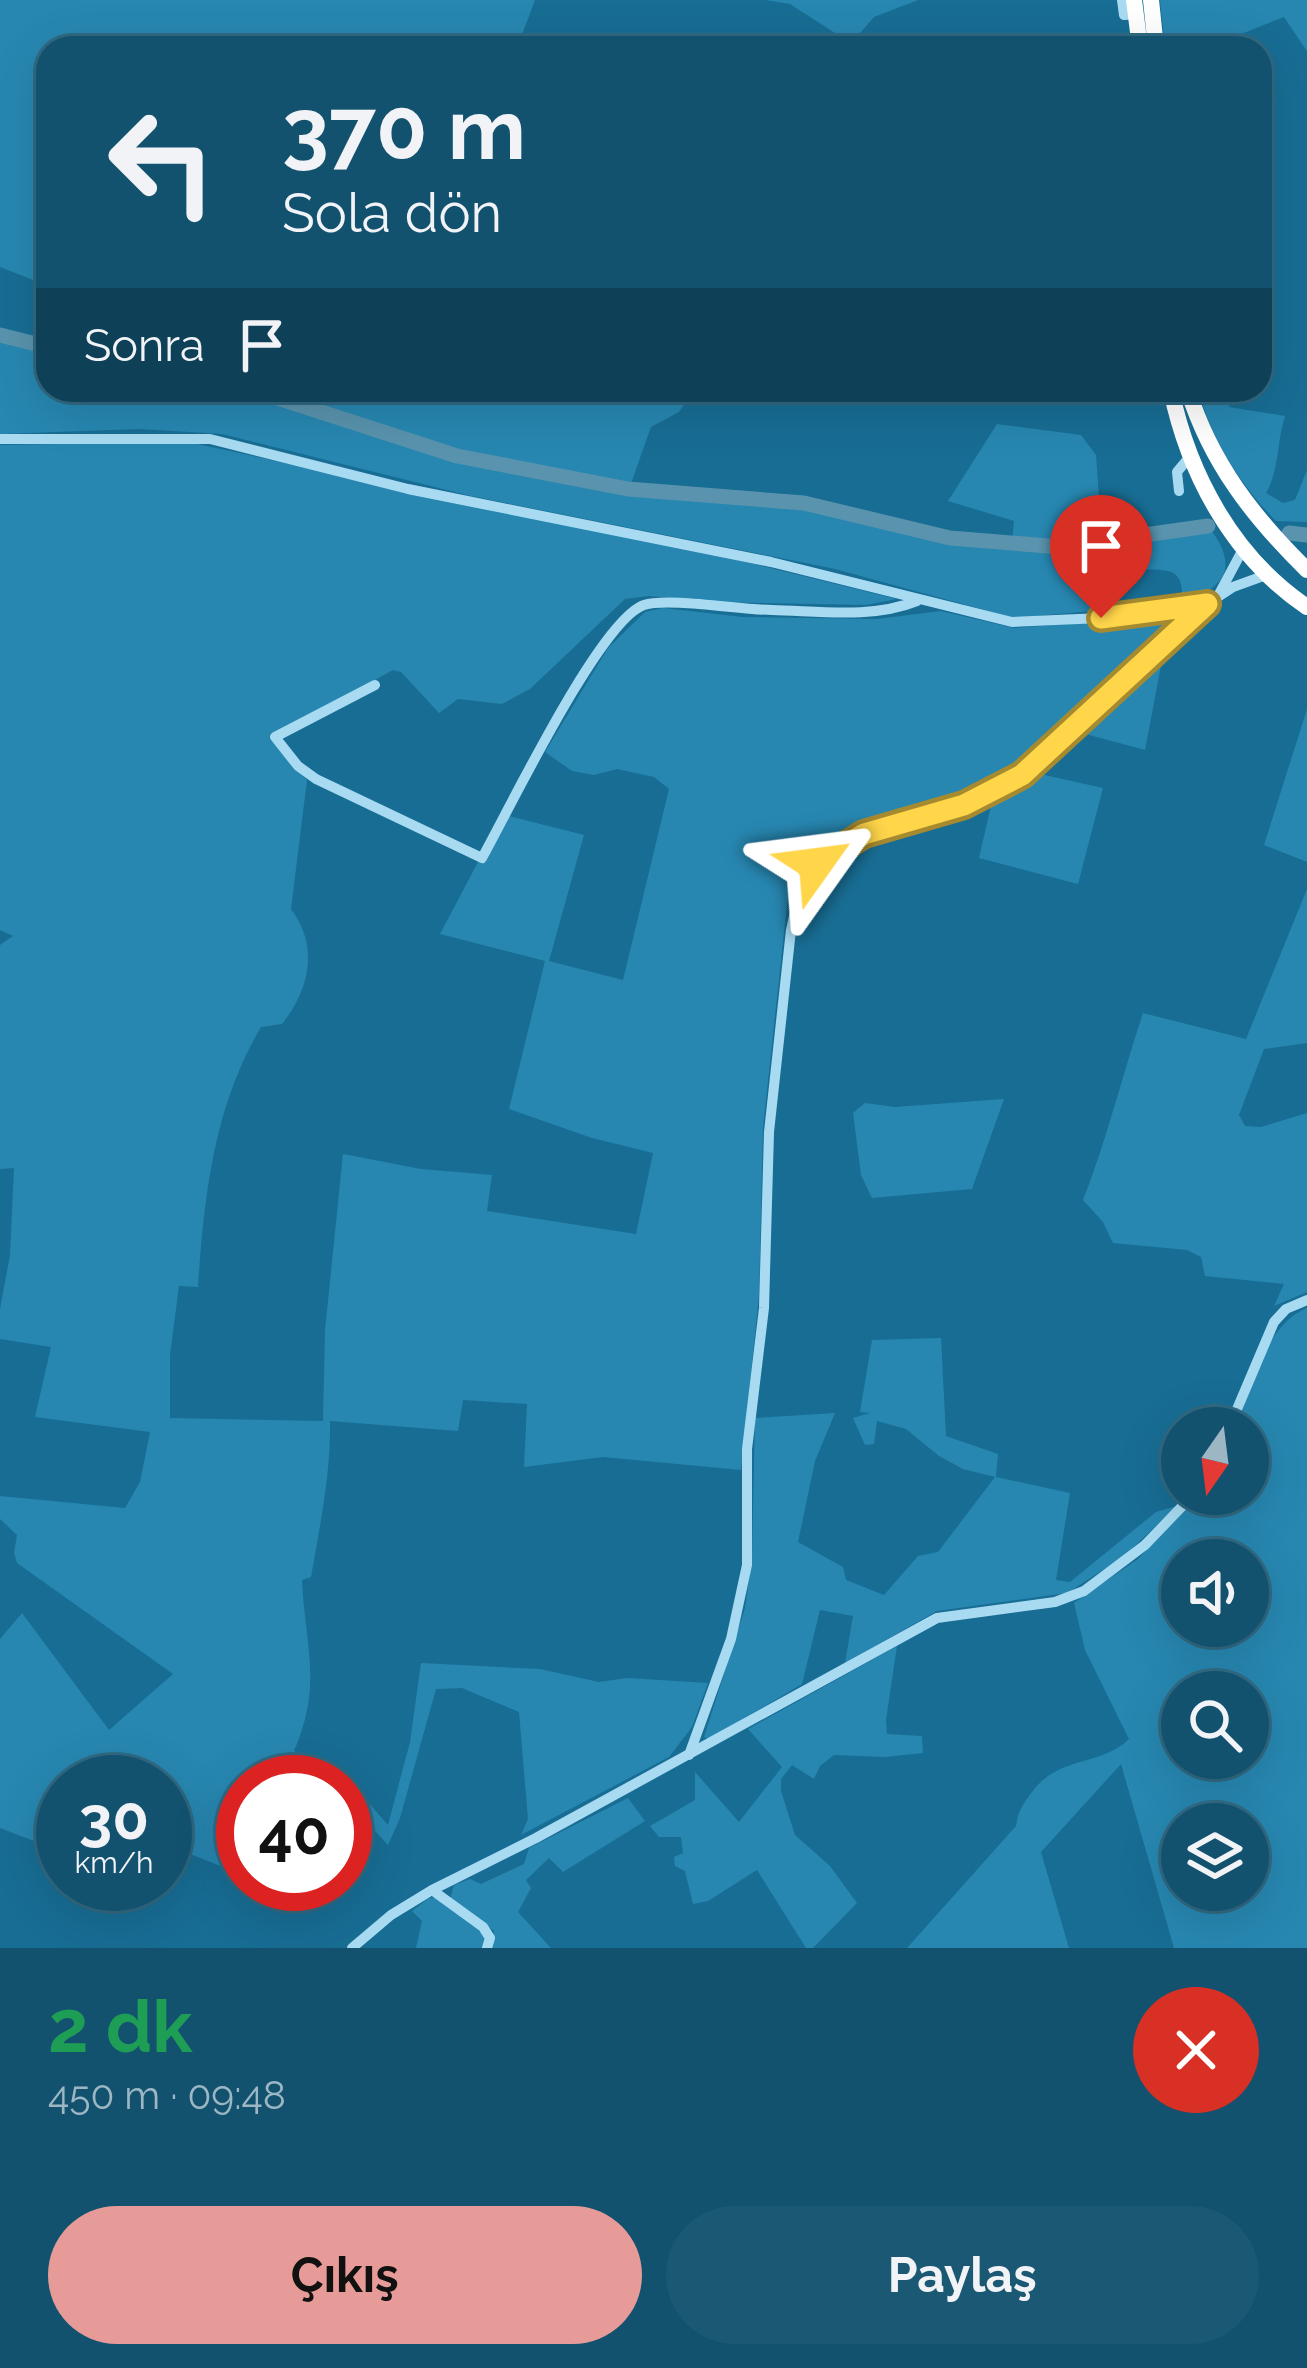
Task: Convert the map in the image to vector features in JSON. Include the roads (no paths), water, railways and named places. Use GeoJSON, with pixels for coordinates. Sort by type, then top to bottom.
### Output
{"type":"FeatureCollection","features":[{"type":"Feature","properties":{"kind":"highway"},"geometry":{"type":"LineString","coordinates":[[1151,0],[1155,36]]}},
{"type":"Feature","properties":{"kind":"highway"},"geometry":{"type":"LineString","coordinates":[[1173,402],[1214,504],[1242,551],[1307,607]]}},
{"type":"Feature","properties":{"kind":"highway"},"geometry":{"type":"LineString","coordinates":[[1192,402],[1221,469],[1307,570]]}},
{"type":"Feature","properties":{"kind":"highway"},"geometry":{"type":"LineString","coordinates":[[1242,551],[1268,528]]}},
{"type":"Feature","properties":{"kind":"highway"},"geometry":{"type":"LineString","coordinates":[[1266,575],[1282,566],[1291,553]]}},
{"type":"Feature","properties":{"kind":"street"},"geometry":{"type":"LineString","coordinates":[[1122,0],[1132,10]]}},
{"type":"Feature","properties":{"kind":"street"},"geometry":{"type":"LineString","coordinates":[[0,439],[210,439],[408,489],[771,562],[996,620],[1029,622],[1212,601],[1266,575]]}},
{"type":"Feature","properties":{"kind":"street"},"geometry":{"type":"LineString","coordinates":[[1179,491],[1177,472],[1192,454]]}},
{"type":"Feature","properties":{"kind":"street"},"geometry":{"type":"LineString","coordinates":[[688,1755],[730,1639],[747,1565],[748,1449],[764,1308],[769,1126],[790,929],[801,884],[816,864],[845,842],[964,805],[1022,775],[1212,601],[1242,551]]}},
{"type":"Feature","properties":{"kind":"street"},"geometry":{"type":"LineString","coordinates":[[375,685],[275,737],[308,775],[482,858],[596,656],[639,606],[658,602],[723,609],[856,612],[920,600]]}},
{"type":"Feature","properties":{"kind":"street"},"geometry":{"type":"LineString","coordinates":[[1238,1407],[1274,1322],[1286,1309],[1307,1300]]}},
{"type":"Feature","properties":{"kind":"street"},"geometry":{"type":"LineString","coordinates":[[352,1948],[391,1915],[432,1890],[937,1618],[1072,1597],[1145,1545],[1174,1515]]}},
{"type":"Feature","properties":{"kind":"street"},"geometry":{"type":"LineString","coordinates":[[432,1890],[483,1927],[490,1938],[487,1948]]}},
{"type":"Feature","properties":{"kind":"waterway"},"geometry":{"type":"LineString","coordinates":[[0,335],[36,344]]}},
{"type":"Feature","properties":{"kind":"waterway"},"geometry":{"type":"LineString","coordinates":[[290,402],[457,456],[628,489],[804,503],[950,538],[1060,547],[1208,526]]}},
{"type":"Feature","properties":{"kind":"waterway"},"geometry":{"type":"LineString","coordinates":[[1289,533],[1307,535]]}}]}
